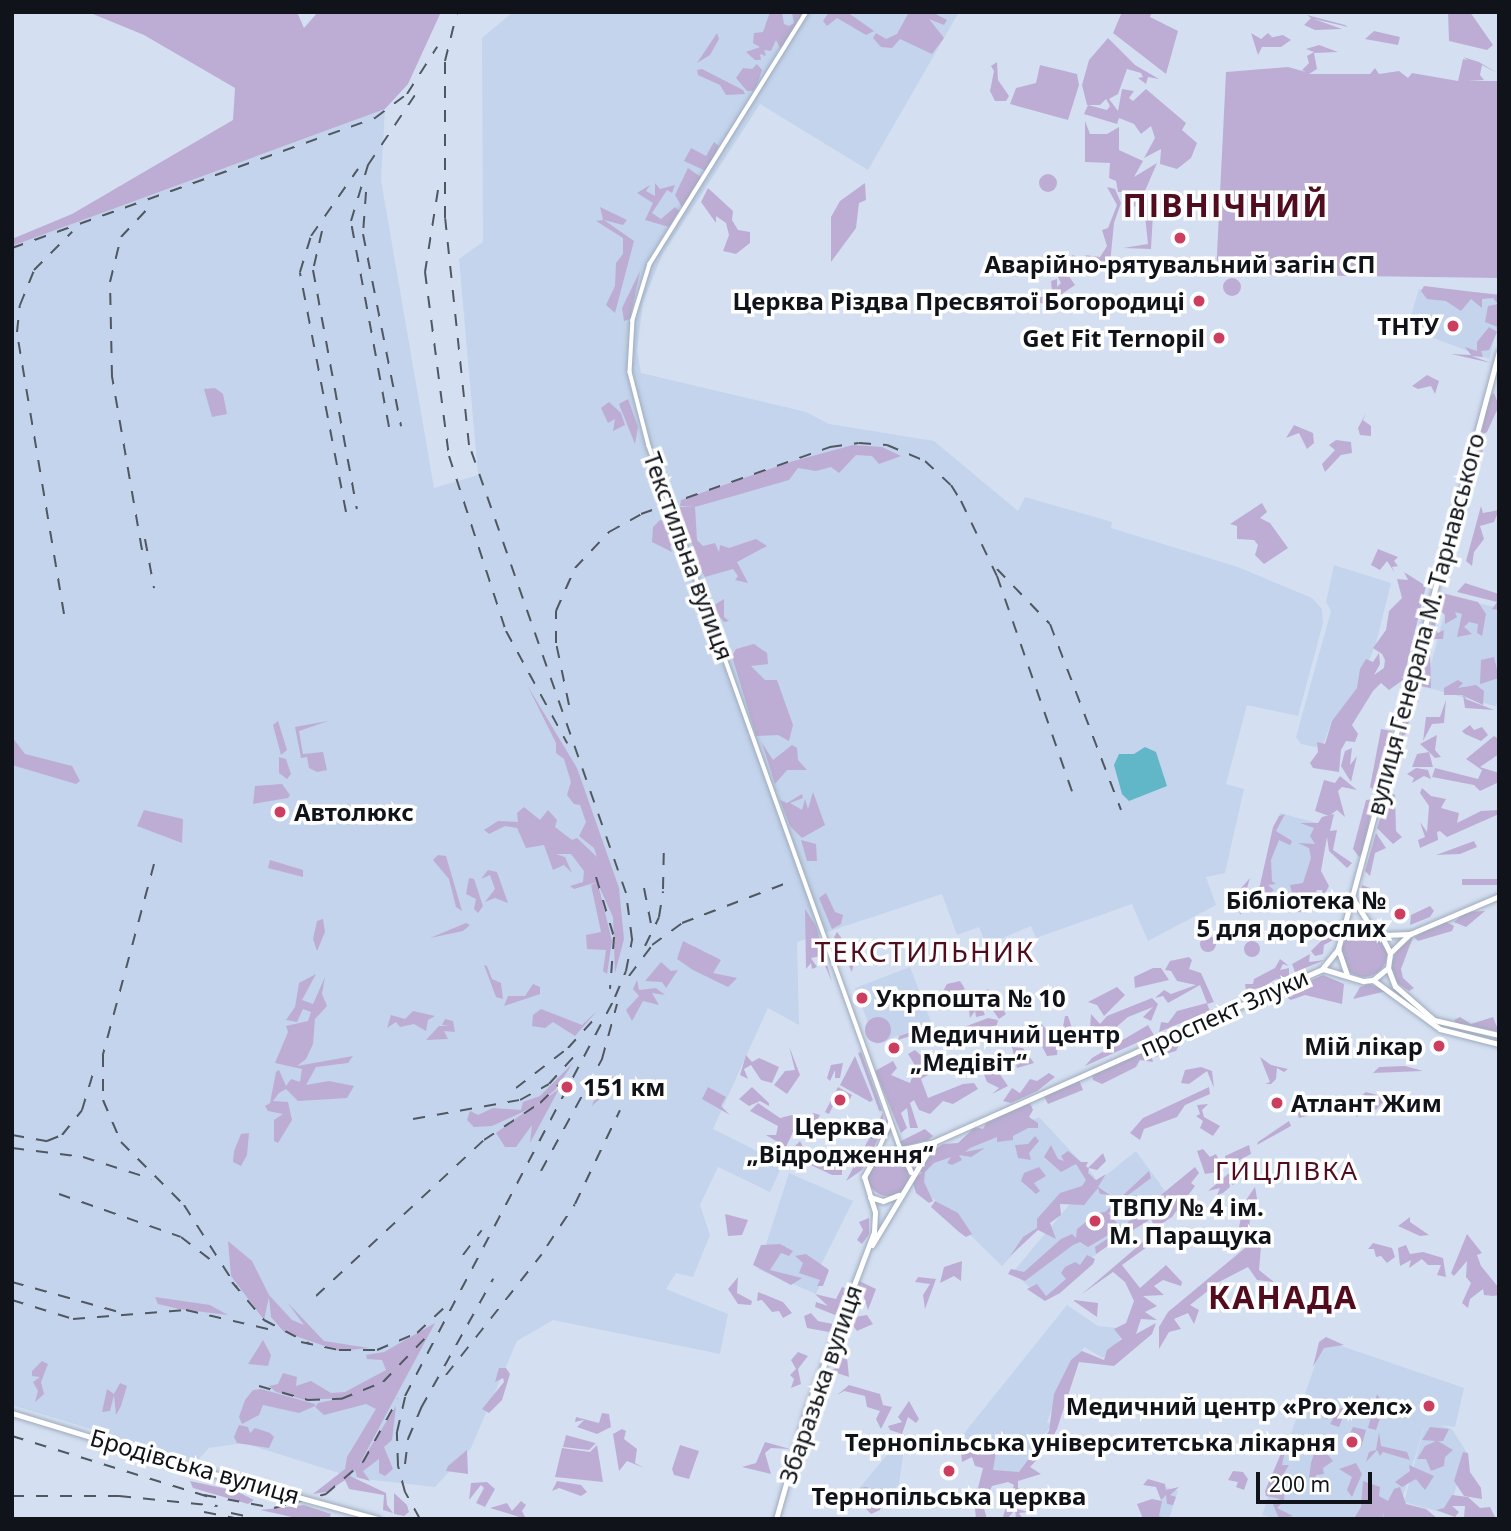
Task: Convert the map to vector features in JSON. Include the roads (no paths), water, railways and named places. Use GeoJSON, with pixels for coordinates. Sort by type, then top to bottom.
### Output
{"type":"FeatureCollection","features":[{"type":"Feature","properties":{"kind":"main road","name":"вулиця Генерала М. Тарнавського"},"geometry":{"type":"LineString","coordinates":[[1341,939],[1499,351]]}},
{"type":"Feature","properties":{"kind":"main road"},"geometry":{"type":"LineString","coordinates":[[1390,953],[1410,934],[1499,896]]}},
{"type":"Feature","properties":{"kind":"main road"},"geometry":{"type":"LineString","coordinates":[[1352,897],[1372,928],[1381,934],[1390,953],[1388,968],[1392,982],[1406,1000]]}},
{"type":"Feature","properties":{"kind":"main road"},"geometry":{"type":"LineString","coordinates":[[1372,928],[1353,928],[1341,939],[1338,949],[1347,975],[1373,980],[1442,1027],[1499,1044]]}},
{"type":"Feature","properties":{"kind":"main road"},"geometry":{"type":"LineString","coordinates":[[1381,934],[1410,934]]}},
{"type":"Feature","properties":{"kind":"main road","name":"проспект Злуки"},"geometry":{"type":"LineString","coordinates":[[901,1150],[934,1142],[1322,969],[1338,949]]}},
{"type":"Feature","properties":{"kind":"main road"},"geometry":{"type":"LineString","coordinates":[[1373,980],[1388,968]]}},
{"type":"Feature","properties":{"kind":"main road","name":"проспект Злуки"},"geometry":{"type":"LineString","coordinates":[[1322,969],[1347,975]]}},
{"type":"Feature","properties":{"kind":"main road"},"geometry":{"type":"LineString","coordinates":[[1442,1027],[1499,1035]]}},
{"type":"Feature","properties":{"kind":"main road"},"geometry":{"type":"LineString","coordinates":[[911,1175],[901,1150],[876,1155],[864,1177],[870,1197],[883,1201],[900,1195],[934,1142]]}},
{"type":"Feature","properties":{"kind":"main road","name":"Збаразька вулиця"},"geometry":{"type":"LineString","coordinates":[[868,1251],[900,1195]]}},
{"type":"Feature","properties":{"kind":"main road","name":"Збаразька вулиця"},"geometry":{"type":"LineString","coordinates":[[776,1519],[806,1412],[868,1251],[876,1217],[870,1197]]}},
{"type":"Feature","properties":{"kind":"main road","name":"Бродівська вулиця"},"geometry":{"type":"LineString","coordinates":[[12,1413],[196,1469],[378,1519]]}},
{"type":"Feature","properties":{"kind":"street","name":"Текстильна вулиця"},"geometry":{"type":"LineString","coordinates":[[807,12],[650,264],[633,320],[630,372],[649,446],[901,1150]]}},
{"type":"Feature","properties":{"kind":"street"},"geometry":{"type":"LineString","coordinates":[[876,1155],[890,1123]]}},
{"type":"Feature","properties":{"kind":"water"},"geometry":{"type":"Polygon","coordinates":[[[1145,747],[1156,752],[1167,786],[1129,801],[1122,794],[1114,765],[1119,754],[1134,754],[1145,747]]]}},
{"type":"Feature","properties":{"kind":"railway"},"geometry":{"type":"LineString","coordinates":[[420,1519],[405,1492],[398,1465],[397,1432],[405,1396],[615,997],[626,971],[632,939],[626,893],[469,445],[445,218],[445,61],[457,12]]}},
{"type":"Feature","properties":{"kind":"railway"},"geometry":{"type":"LineString","coordinates":[[12,248],[375,118],[407,94],[437,47]]}},
{"type":"Feature","properties":{"kind":"railway"},"geometry":{"type":"LineString","coordinates":[[389,427],[351,221],[368,165],[415,95]]}},
{"type":"Feature","properties":{"kind":"railway"},"geometry":{"type":"LineString","coordinates":[[346,512],[300,272],[311,236],[358,169]]}},
{"type":"Feature","properties":{"kind":"railway"},"geometry":{"type":"LineString","coordinates":[[438,190],[425,272],[449,456],[506,631],[567,743]]}},
{"type":"Feature","properties":{"kind":"railway"},"geometry":{"type":"LineString","coordinates":[[366,192],[363,234],[401,426]]}},
{"type":"Feature","properties":{"kind":"railway"},"geometry":{"type":"LineString","coordinates":[[142,550],[112,377],[110,282],[121,237],[152,204]]}},
{"type":"Feature","properties":{"kind":"railway"},"geometry":{"type":"LineString","coordinates":[[322,231],[313,270],[357,509]]}},
{"type":"Feature","properties":{"kind":"railway"},"geometry":{"type":"LineString","coordinates":[[64,614],[17,332],[20,305],[34,270],[72,232]]}},
{"type":"Feature","properties":{"kind":"railway"},"geometry":{"type":"LineString","coordinates":[[569,705],[556,643],[556,611],[575,568],[609,532],[641,514],[830,447],[859,443],[887,445],[925,461],[951,485],[961,501],[997,576],[1076,803]]}},
{"type":"Feature","properties":{"kind":"railway"},"geometry":{"type":"LineString","coordinates":[[145,539],[154,588]]}},
{"type":"Feature","properties":{"kind":"railway"},"geometry":{"type":"LineString","coordinates":[[997,569],[1050,624],[1121,810]]}},
{"type":"Feature","properties":{"kind":"railway"},"geometry":{"type":"LineString","coordinates":[[663,889],[664,843]]}},
{"type":"Feature","properties":{"kind":"railway"},"geometry":{"type":"LineString","coordinates":[[154,864],[103,1055],[103,1100],[121,1142],[184,1205],[237,1288]]}},
{"type":"Feature","properties":{"kind":"railway"},"geometry":{"type":"LineString","coordinates":[[596,877],[614,937],[610,989]]}},
{"type":"Feature","properties":{"kind":"railway"},"geometry":{"type":"LineString","coordinates":[[629,976],[652,945],[682,923],[787,883]]}},
{"type":"Feature","properties":{"kind":"railway"},"geometry":{"type":"LineString","coordinates":[[644,888],[651,925]]}},
{"type":"Feature","properties":{"kind":"railway"},"geometry":{"type":"LineString","coordinates":[[645,946],[659,917],[663,891]]}},
{"type":"Feature","properties":{"kind":"railway"},"geometry":{"type":"LineString","coordinates":[[541,1171],[602,1059],[617,1004]]}},
{"type":"Feature","properties":{"kind":"railway"},"geometry":{"type":"LineString","coordinates":[[516,1088],[568,1048],[597,1016]]}},
{"type":"Feature","properties":{"kind":"railway"},"geometry":{"type":"LineString","coordinates":[[413,1119],[520,1100],[549,1084],[577,1053]]}},
{"type":"Feature","properties":{"kind":"railway"},"geometry":{"type":"LineString","coordinates":[[12,1135],[47,1141],[62,1135],[82,1110],[95,1067]]}},
{"type":"Feature","properties":{"kind":"railway"},"geometry":{"type":"LineString","coordinates":[[316,1296],[484,1140],[540,1103],[564,1080]]}},
{"type":"Feature","properties":{"kind":"railway"},"geometry":{"type":"LineString","coordinates":[[547,1246],[575,1204],[620,1110]]}},
{"type":"Feature","properties":{"kind":"railway"},"geometry":{"type":"LineString","coordinates":[[12,1148],[83,1157],[152,1179]]}},
{"type":"Feature","properties":{"kind":"railway"},"geometry":{"type":"LineString","coordinates":[[59,1194],[181,1237],[216,1264]]}},
{"type":"Feature","properties":{"kind":"railway"},"geometry":{"type":"LineString","coordinates":[[463,1255],[482,1230]]}},
{"type":"Feature","properties":{"kind":"railway"},"geometry":{"type":"LineString","coordinates":[[446,1375],[542,1254]]}},
{"type":"Feature","properties":{"kind":"railway"},"geometry":{"type":"LineString","coordinates":[[405,1464],[408,1439],[421,1408],[493,1279]]}},
{"type":"Feature","properties":{"kind":"railway"},"geometry":{"type":"LineString","coordinates":[[12,1282],[119,1312]]}},
{"type":"Feature","properties":{"kind":"railway"},"geometry":{"type":"LineString","coordinates":[[232,1282],[264,1320],[310,1344]]}},
{"type":"Feature","properties":{"kind":"railway"},"geometry":{"type":"LineString","coordinates":[[12,1300],[73,1319],[186,1310],[272,1330]]}},
{"type":"Feature","properties":{"kind":"railway"},"geometry":{"type":"LineString","coordinates":[[301,1342],[339,1350],[377,1350],[417,1333],[444,1308]]}},
{"type":"Feature","properties":{"kind":"railway"},"geometry":{"type":"LineString","coordinates":[[259,1386],[308,1400],[341,1399],[383,1382],[429,1334]]}},
{"type":"Feature","properties":{"kind":"railway"},"geometry":{"type":"LineString","coordinates":[[204,1495],[274,1508],[326,1494],[363,1462],[398,1399]]}},
{"type":"Feature","properties":{"kind":"railway"},"geometry":{"type":"LineString","coordinates":[[12,1436],[212,1498]]}},
{"type":"Feature","properties":{"kind":"railway"},"geometry":{"type":"LineString","coordinates":[[12,1496],[119,1496],[217,1506]]}},
{"type":"Feature","properties":{"kind":"railway"},"geometry":{"type":"LineString","coordinates":[[204,1512],[239,1519]]}},
{"type":"Feature","properties":{"kind":"railway"},"geometry":{"type":"LineString","coordinates":[[231,1513],[259,1519]]}},
{"type":"Feature","properties":{"kind":"place","name":"Аварійно-рятувальний загін СП"},"geometry":{"type":"Point","coordinates":[1180,238]}},
{"type":"Feature","properties":{"kind":"place","name":"Церква Різдва Пресвятої Богородиці"},"geometry":{"type":"Point","coordinates":[1199,301]}},
{"type":"Feature","properties":{"kind":"place","name":"ТНТУ"},"geometry":{"type":"Point","coordinates":[1453,326]}},
{"type":"Feature","properties":{"kind":"place","name":"Get Fit Ternopil"},"geometry":{"type":"Point","coordinates":[1219,338]}},
{"type":"Feature","properties":{"kind":"place","name":"Автолюкс"},"geometry":{"type":"Point","coordinates":[280,812]}},
{"type":"Feature","properties":{"kind":"place","name":"Бібліотека № 5 для дорослих"},"geometry":{"type":"Point","coordinates":[1400,914]}},
{"type":"Feature","properties":{"kind":"place","name":"Укрпошта № 10"},"geometry":{"type":"Point","coordinates":[862,998]}},
{"type":"Feature","properties":{"kind":"place","name":"Мій лікар"},"geometry":{"type":"Point","coordinates":[1439,1046]}},
{"type":"Feature","properties":{"kind":"place","name":"Медичний центр „Медівіт“"},"geometry":{"type":"Point","coordinates":[894,1048]}},
{"type":"Feature","properties":{"kind":"place","name":"151 км"},"geometry":{"type":"Point","coordinates":[567,1087]}},
{"type":"Feature","properties":{"kind":"place","name":"Церква „Відродження“"},"geometry":{"type":"Point","coordinates":[840,1100]}},
{"type":"Feature","properties":{"kind":"place","name":"Атлант Жим"},"geometry":{"type":"Point","coordinates":[1277,1103]}},
{"type":"Feature","properties":{"kind":"place","name":"ТВПУ № 4 ім. М. Паращука"},"geometry":{"type":"Point","coordinates":[1095,1221]}},
{"type":"Feature","properties":{"kind":"place","name":"Медичний центр «Pro хелс»"},"geometry":{"type":"Point","coordinates":[1429,1406]}},
{"type":"Feature","properties":{"kind":"place","name":"Тернопільська університетська лікарня"},"geometry":{"type":"Point","coordinates":[1352,1442]}},
{"type":"Feature","properties":{"kind":"place","name":"Тернопільська церква"},"geometry":{"type":"Point","coordinates":[949,1471]}},
{"type":"Feature","properties":{"kind":"district","name":"ПІВНІЧНИЙ"},"geometry":{"type":"Point","coordinates":[1226,205]}},
{"type":"Feature","properties":{"kind":"district","name":"ТЕКСТИЛЬНИК"},"geometry":{"type":"Point","coordinates":[925,951]}},
{"type":"Feature","properties":{"kind":"district","name":"ГИЦЛІВКА"},"geometry":{"type":"Point","coordinates":[1287,1171]}},
{"type":"Feature","properties":{"kind":"district","name":"КАНАДА"},"geometry":{"type":"Point","coordinates":[1283,1297]}}]}
